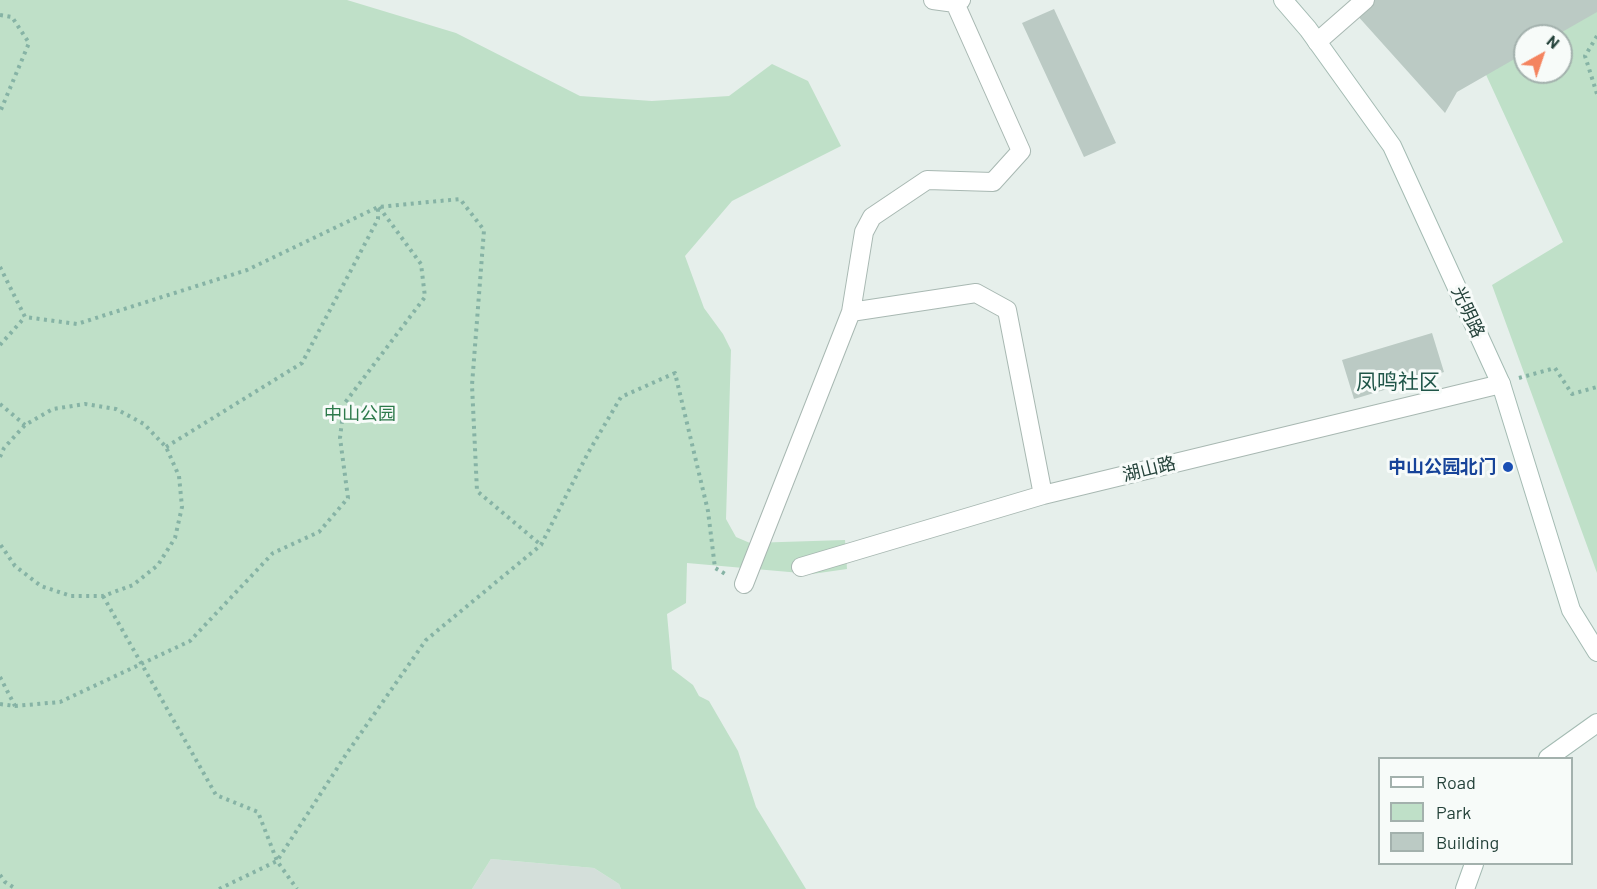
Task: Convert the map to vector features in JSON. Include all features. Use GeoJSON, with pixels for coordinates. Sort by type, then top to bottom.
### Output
{"type":"FeatureCollection","features":[{"type":"Feature","properties":{"kind":"street"},"geometry":{"type":"LineString","coordinates":[[744,584],[851,312],[864,232],[872,217],[927,180],[993,182],[1021,151],[958,2],[933,0]]}},
{"type":"Feature","properties":{"kind":"street","name":"光明路"},"geometry":{"type":"LineString","coordinates":[[1283,0],[1317,42],[1392,146],[1501,384],[1571,610],[1597,652]]}},
{"type":"Feature","properties":{"kind":"street"},"geometry":{"type":"LineString","coordinates":[[1317,42],[1365,0]]}},
{"type":"Feature","properties":{"kind":"street"},"geometry":{"type":"LineString","coordinates":[[851,312],[976,293],[1007,310],[1043,495]]}},
{"type":"Feature","properties":{"kind":"street","name":"湖山路"},"geometry":{"type":"LineString","coordinates":[[801,567],[1043,495],[1501,384]]}},
{"type":"Feature","properties":{"kind":"street"},"geometry":{"type":"LineString","coordinates":[[1551,757],[1597,723]]}},
{"type":"Feature","properties":{"kind":"street"},"geometry":{"type":"LineString","coordinates":[[1465,889],[1474,865]]}},
{"type":"Feature","properties":{"kind":"path"},"geometry":{"type":"LineString","coordinates":[[0,15],[12,17],[29,43],[0,112]]}},
{"type":"Feature","properties":{"kind":"path"},"geometry":{"type":"LineString","coordinates":[[1597,36],[1585,56],[1597,94]]}},
{"type":"Feature","properties":{"kind":"path"},"geometry":{"type":"LineString","coordinates":[[25,317],[77,324],[247,270],[378,207],[460,199],[484,230],[472,385],[477,492],[540,545]]}},
{"type":"Feature","properties":{"kind":"path"},"geometry":{"type":"LineString","coordinates":[[166,447],[302,363],[378,219],[378,207]]}},
{"type":"Feature","properties":{"kind":"path"},"geometry":{"type":"LineString","coordinates":[[0,704],[60,702],[190,642],[273,554],[319,532],[348,498],[340,438],[344,404],[425,297],[421,264],[378,207]]}},
{"type":"Feature","properties":{"kind":"path"},"geometry":{"type":"LineString","coordinates":[[0,267],[25,317]]}},
{"type":"Feature","properties":{"kind":"path"},"geometry":{"type":"LineString","coordinates":[[0,345],[25,317]]}},
{"type":"Feature","properties":{"kind":"path"},"geometry":{"type":"LineString","coordinates":[[1501,384],[1555,368],[1572,394],[1597,387]]}},
{"type":"Feature","properties":{"kind":"path"},"geometry":{"type":"LineString","coordinates":[[219,889],[277,861],[347,753],[426,640],[540,545],[588,453],[621,397],[675,373],[708,511],[715,568],[744,584]]}},
{"type":"Feature","properties":{"kind":"path"},"geometry":{"type":"LineString","coordinates":[[0,404],[26,425]]}},
{"type":"Feature","properties":{"kind":"path"},"geometry":{"type":"LineString","coordinates":[[0,458],[4,448],[26,425],[53,409],[85,404],[116,409],[144,424],[166,447],[179,476],[182,507],[175,538],[158,565],[133,585],[103,596],[71,596],[41,586],[15,566],[0,544]]}},
{"type":"Feature","properties":{"kind":"path"},"geometry":{"type":"LineString","coordinates":[[103,596],[140,665],[216,795],[258,812],[277,861],[297,889]]}},
{"type":"Feature","properties":{"kind":"path"},"geometry":{"type":"LineString","coordinates":[[0,677],[15,705]]}},
{"type":"Feature","properties":{"kind":"path"},"geometry":{"type":"LineString","coordinates":[[0,875],[5,882],[16,889]]}},
{"type":"Feature","properties":{"kind":"shaded area"},"geometry":{"type":"Polygon","coordinates":[[[491,859],[594,868],[619,884],[621,889],[472,889],[491,859]]]}},
{"type":"Feature","properties":{"kind":"green space","name":"中山公园"},"geometry":{"type":"Polygon","coordinates":[[[0,0],[347,0],[456,33],[580,96],[652,101],[729,96],[772,64],[808,81],[841,146],[732,201],[685,256],[704,308],[723,334],[731,350],[726,519],[736,537],[750,543],[845,540],[847,569],[812,574],[687,563],[686,603],[667,614],[672,669],[693,685],[699,696],[709,701],[738,751],[756,807],[806,889],[621,889],[619,884],[594,868],[491,859],[472,889],[0,889],[0,0]]]}},
{"type":"Feature","properties":{"kind":"green space"},"geometry":{"type":"Polygon","coordinates":[[[1597,0],[1597,573],[1492,285],[1563,242],[1482,66],[1513,45],[1513,84],[1573,84],[1573,24],[1550,24],[1597,0]]]}},
{"type":"Feature","properties":{"kind":"building"},"geometry":{"type":"Polygon","coordinates":[[[1354,0],[1597,0],[1597,12],[1573,26],[1513,24],[1513,60],[1457,92],[1445,113],[1347,4],[1354,0]]]}},
{"type":"Feature","properties":{"kind":"building"},"geometry":{"type":"Polygon","coordinates":[[[1054,9],[1116,143],[1084,157],[1022,23],[1054,9]]]}},
{"type":"Feature","properties":{"kind":"building"},"geometry":{"type":"Polygon","coordinates":[[[1432,333],[1444,372],[1354,399],[1342,360],[1432,333]]]}},
{"type":"Feature","properties":{"kind":"place","name":"中山公园北门"},"geometry":{"type":"Point","coordinates":[1508,467]}},
{"type":"Feature","properties":{"kind":"district","name":"凤鸣社区"},"geometry":{"type":"Point","coordinates":[1398,382]}}]}
